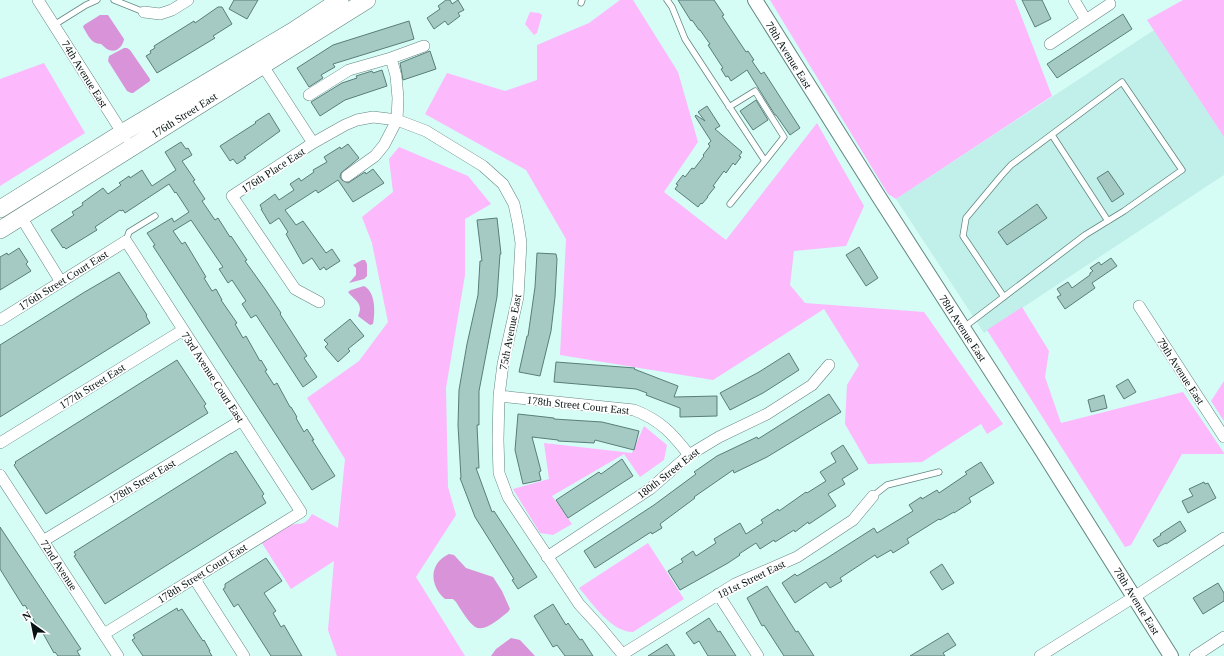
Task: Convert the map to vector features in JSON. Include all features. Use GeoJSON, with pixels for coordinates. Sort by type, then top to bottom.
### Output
{"type":"FeatureCollection","features":[{"type":"Feature","properties":{"kind":"main road","name":"176th Street East"},"geometry":{"type":"LineString","coordinates":[[0,210],[122,133],[293,31],[340,0]]}},
{"type":"Feature","properties":{"kind":"main road","name":"176th Street East"},"geometry":{"type":"LineString","coordinates":[[0,230],[367,0]]}},
{"type":"Feature","properties":{"kind":"main road"},"geometry":{"type":"LineString","coordinates":[[263,66],[265,55],[293,31]]}},
{"type":"Feature","properties":{"kind":"street","name":"74th Avenue East"},"geometry":{"type":"LineString","coordinates":[[38,0],[132,148]]}},
{"type":"Feature","properties":{"kind":"street"},"geometry":{"type":"LineString","coordinates":[[144,12],[160,14],[172,10],[188,0]]}},
{"type":"Feature","properties":{"kind":"street","name":"78th Avenue East"},"geometry":{"type":"LineString","coordinates":[[755,0],[1171,656]]}},
{"type":"Feature","properties":{"kind":"street"},"geometry":{"type":"LineString","coordinates":[[1074,0],[1086,20]]}},
{"type":"Feature","properties":{"kind":"street"},"geometry":{"type":"LineString","coordinates":[[1050,44],[1110,4]]}},
{"type":"Feature","properties":{"kind":"street"},"geometry":{"type":"LineString","coordinates":[[310,95],[349,70],[391,58],[424,46]]}},
{"type":"Feature","properties":{"kind":"street"},"geometry":{"type":"LineString","coordinates":[[347,176],[375,156],[384,145],[397,120],[398,98],[396,76],[391,58]]}},
{"type":"Feature","properties":{"kind":"street"},"geometry":{"type":"LineString","coordinates":[[263,66],[313,144]]}},
{"type":"Feature","properties":{"kind":"street","name":"75th Avenue East"},"geometry":{"type":"LineString","coordinates":[[313,144],[345,125],[357,120],[373,116],[397,120],[426,132],[484,166],[503,184],[514,204],[521,243],[518,297],[502,364],[499,396],[499,473],[508,497],[579,604],[623,655]]}},
{"type":"Feature","properties":{"kind":"street","name":"176th Place East"},"geometry":{"type":"LineString","coordinates":[[313,144],[232,196],[295,289],[319,302]]}},
{"type":"Feature","properties":{"kind":"street"},"geometry":{"type":"LineString","coordinates":[[21,217],[61,282]]}},
{"type":"Feature","properties":{"kind":"street","name":"176th Street Court East"},"geometry":{"type":"LineString","coordinates":[[0,320],[126,241]]}},
{"type":"Feature","properties":{"kind":"street","name":"73rd Avenue Court East"},"geometry":{"type":"LineString","coordinates":[[126,241],[301,512]]}},
{"type":"Feature","properties":{"kind":"street","name":"79th Avenue East"},"geometry":{"type":"LineString","coordinates":[[1139,306],[1224,437]]}},
{"type":"Feature","properties":{"kind":"street","name":"177th Street East"},"geometry":{"type":"LineString","coordinates":[[0,442],[183,330]]}},
{"type":"Feature","properties":{"kind":"street","name":"180th Street East"},"geometry":{"type":"LineString","coordinates":[[547,557],[650,489],[689,455],[719,437],[767,414],[799,394],[812,385],[829,365]]}},
{"type":"Feature","properties":{"kind":"street","name":"178th Street Court East"},"geometry":{"type":"LineString","coordinates":[[499,396],[634,410],[648,416],[662,425],[674,436],[689,455]]}},
{"type":"Feature","properties":{"kind":"street","name":"178th Street East"},"geometry":{"type":"LineString","coordinates":[[43,541],[242,420]]}},
{"type":"Feature","properties":{"kind":"street","name":"72nd Avenue"},"geometry":{"type":"LineString","coordinates":[[0,475],[118,656]]}},
{"type":"Feature","properties":{"kind":"street","name":"181st Street East"},"geometry":{"type":"LineString","coordinates":[[623,655],[735,584],[797,557],[853,520],[873,496]]}},
{"type":"Feature","properties":{"kind":"street","name":"178th Street Court East"},"geometry":{"type":"LineString","coordinates":[[104,634],[301,512]]}},
{"type":"Feature","properties":{"kind":"street"},"geometry":{"type":"LineString","coordinates":[[1040,656],[1224,538]]}},
{"type":"Feature","properties":{"kind":"street"},"geometry":{"type":"LineString","coordinates":[[194,578],[244,656]]}},
{"type":"Feature","properties":{"kind":"street"},"geometry":{"type":"LineString","coordinates":[[718,594],[758,656]]}},
{"type":"Feature","properties":{"kind":"street"},"geometry":{"type":"LineString","coordinates":[[1195,656],[1224,637]]}},
{"type":"Feature","properties":{"kind":"lane"},"geometry":{"type":"LineString","coordinates":[[54,25],[86,5],[97,0]]}},
{"type":"Feature","properties":{"kind":"lane"},"geometry":{"type":"LineString","coordinates":[[114,0],[144,12]]}},
{"type":"Feature","properties":{"kind":"lane"},"geometry":{"type":"LineString","coordinates":[[667,0],[672,7],[685,40],[765,161]]}},
{"type":"Feature","properties":{"kind":"lane"},"geometry":{"type":"LineString","coordinates":[[963,328],[1085,235],[1182,170],[1122,82],[1011,166],[966,218],[963,236],[1004,296]]}},
{"type":"Feature","properties":{"kind":"lane"},"geometry":{"type":"LineString","coordinates":[[729,107],[755,91],[784,137],[730,204]]}},
{"type":"Feature","properties":{"kind":"lane"},"geometry":{"type":"LineString","coordinates":[[1052,135],[1108,221]]}},
{"type":"Feature","properties":{"kind":"lane"},"geometry":{"type":"LineString","coordinates":[[126,241],[130,232],[155,216]]}},
{"type":"Feature","properties":{"kind":"lane"},"geometry":{"type":"LineString","coordinates":[[873,496],[887,485],[939,472]]}},
{"type":"Feature","properties":{"kind":"shaded area"},"geometry":{"type":"Polygon","coordinates":[[[620,0],[633,0],[678,72],[698,142],[664,192],[726,240],[817,123],[864,206],[846,246],[794,251],[790,285],[805,303],[924,312],[1003,424],[987,434],[981,424],[922,462],[868,464],[845,424],[847,385],[859,365],[824,309],[713,380],[560,355],[566,239],[526,170],[425,114],[447,73],[505,91],[537,80],[537,45],[589,23],[620,0]]]}},
{"type":"Feature","properties":{"kind":"shaded area"},"geometry":{"type":"Polygon","coordinates":[[[770,0],[1015,0],[1052,96],[896,199],[888,194],[770,0]]]}},
{"type":"Feature","properties":{"kind":"shaded area"},"geometry":{"type":"Polygon","coordinates":[[[1183,0],[1224,0],[1224,137],[1147,20],[1183,0]]]}},
{"type":"Feature","properties":{"kind":"shaded area"},"geometry":{"type":"Polygon","coordinates":[[[530,12],[539,13],[542,15],[537,33],[534,35],[525,24],[530,12]]]}},
{"type":"Feature","properties":{"kind":"shaded area"},"geometry":{"type":"Polygon","coordinates":[[[100,15],[108,15],[124,39],[121,46],[115,51],[109,50],[101,44],[95,42],[90,38],[83,27],[100,15]]]}},
{"type":"Feature","properties":{"kind":"shaded area"},"geometry":{"type":"Polygon","coordinates":[[[1154,30],[1224,137],[1224,175],[984,333],[896,199],[1154,30]]]}},
{"type":"Feature","properties":{"kind":"shaded area"},"geometry":{"type":"Polygon","coordinates":[[[124,48],[130,50],[150,79],[150,81],[133,93],[127,91],[108,61],[109,56],[124,48]]]}},
{"type":"Feature","properties":{"kind":"shaded area"},"geometry":{"type":"Polygon","coordinates":[[[44,63],[85,133],[0,186],[0,79],[44,63]]]}},
{"type":"Feature","properties":{"kind":"shaded area"},"geometry":{"type":"Polygon","coordinates":[[[399,147],[468,176],[491,204],[465,219],[465,275],[446,388],[448,487],[456,515],[416,577],[465,656],[337,656],[328,630],[334,561],[291,589],[262,543],[290,525],[307,521],[312,514],[338,528],[345,459],[307,398],[359,361],[388,322],[372,243],[362,217],[393,192],[389,159],[399,147]]]}},
{"type":"Feature","properties":{"kind":"shaded area"},"geometry":{"type":"Polygon","coordinates":[[[365,260],[367,264],[367,276],[364,279],[349,283],[356,275],[356,268],[353,265],[365,260]]]}},
{"type":"Feature","properties":{"kind":"shaded area"},"geometry":{"type":"Polygon","coordinates":[[[364,286],[371,293],[374,303],[373,324],[370,325],[358,316],[360,308],[358,302],[348,292],[364,286]]]}},
{"type":"Feature","properties":{"kind":"shaded area"},"geometry":{"type":"Polygon","coordinates":[[[1022,307],[1049,351],[1045,377],[1061,423],[1183,392],[1224,453],[1182,454],[1131,545],[1125,547],[987,330],[1022,307]]]}},
{"type":"Feature","properties":{"kind":"shaded area"},"geometry":{"type":"Polygon","coordinates":[[[1224,381],[1224,421],[1211,401],[1224,381]]]}},
{"type":"Feature","properties":{"kind":"shaded area"},"geometry":{"type":"Polygon","coordinates":[[[644,426],[667,445],[664,460],[640,477],[624,454],[552,496],[572,524],[553,535],[540,533],[513,489],[549,479],[544,443],[632,453],[644,426]]]}},
{"type":"Feature","properties":{"kind":"shaded area"},"geometry":{"type":"Polygon","coordinates":[[[648,543],[684,599],[633,632],[625,631],[617,627],[603,616],[579,588],[648,543]]]}},
{"type":"Feature","properties":{"kind":"shaded area"},"geometry":{"type":"Polygon","coordinates":[[[449,554],[454,555],[466,568],[493,577],[502,591],[510,609],[508,612],[490,625],[483,628],[478,628],[468,620],[453,599],[445,599],[436,587],[434,575],[438,563],[442,558],[449,554]]]}},
{"type":"Feature","properties":{"kind":"shaded area"},"geometry":{"type":"Polygon","coordinates":[[[511,638],[520,640],[535,656],[491,656],[496,649],[511,638]]]}},
{"type":"Feature","properties":{"kind":"building"},"geometry":{"type":"Polygon","coordinates":[[[234,0],[258,0],[247,19],[229,9],[234,0]]]}},
{"type":"Feature","properties":{"kind":"building"},"geometry":{"type":"Polygon","coordinates":[[[446,0],[450,0],[452,4],[458,0],[464,10],[458,13],[460,16],[448,25],[445,21],[434,29],[427,18],[440,9],[438,6],[446,0]]]}},
{"type":"Feature","properties":{"kind":"building"},"geometry":{"type":"Polygon","coordinates":[[[678,0],[714,0],[724,15],[722,16],[746,52],[748,51],[754,60],[752,61],[761,74],[764,72],[800,128],[790,135],[775,115],[747,70],[731,81],[728,76],[726,77],[721,69],[723,68],[708,45],[710,44],[692,20],[691,21],[678,0]]]}},
{"type":"Feature","properties":{"kind":"building"},"geometry":{"type":"Polygon","coordinates":[[[1022,0],[1042,0],[1051,19],[1035,27],[1022,0]]]}},
{"type":"Feature","properties":{"kind":"building"},"geometry":{"type":"Polygon","coordinates":[[[218,7],[222,7],[232,24],[213,36],[215,38],[157,73],[146,56],[155,48],[154,46],[194,21],[195,23],[218,7]]]}},
{"type":"Feature","properties":{"kind":"building"},"geometry":{"type":"Polygon","coordinates":[[[1123,14],[1132,29],[1057,78],[1047,64],[1123,14]]]}},
{"type":"Feature","properties":{"kind":"building"},"geometry":{"type":"Polygon","coordinates":[[[409,21],[414,39],[333,64],[335,67],[321,75],[323,78],[309,87],[297,68],[333,45],[409,21]]]}},
{"type":"Feature","properties":{"kind":"building"},"geometry":{"type":"Polygon","coordinates":[[[430,51],[436,69],[403,80],[400,63],[430,51]]]}},
{"type":"Feature","properties":{"kind":"building"},"geometry":{"type":"Polygon","coordinates":[[[382,70],[387,86],[345,100],[320,116],[311,102],[342,83],[357,78],[356,76],[372,71],[373,73],[382,70]]]}},
{"type":"Feature","properties":{"kind":"building"},"geometry":{"type":"Polygon","coordinates":[[[756,100],[768,120],[753,130],[740,111],[756,100]]]}},
{"type":"Feature","properties":{"kind":"building"},"geometry":{"type":"Polygon","coordinates":[[[707,106],[720,126],[715,129],[742,152],[739,156],[741,157],[735,165],[733,163],[726,173],[724,171],[713,186],[715,187],[708,197],[698,207],[675,189],[678,185],[676,184],[683,175],[685,177],[692,168],[694,169],[710,146],[708,144],[711,141],[695,116],[696,115],[705,121],[698,112],[707,106]]]}},
{"type":"Feature","properties":{"kind":"building"},"geometry":{"type":"Polygon","coordinates":[[[269,113],[280,131],[244,157],[246,158],[237,164],[233,159],[230,161],[220,146],[269,113]]]}},
{"type":"Feature","properties":{"kind":"building"},"geometry":{"type":"Polygon","coordinates":[[[181,142],[186,149],[188,148],[192,155],[182,161],[195,180],[193,181],[205,199],[202,201],[215,220],[218,218],[247,260],[245,261],[281,313],[280,314],[307,356],[304,358],[317,377],[303,387],[256,315],[251,318],[242,304],[246,301],[232,280],[228,283],[219,269],[223,267],[191,220],[173,231],[182,244],[185,242],[206,277],[204,278],[212,291],[216,289],[221,300],[237,323],[235,324],[243,338],[246,336],[260,361],[261,360],[267,370],[265,371],[274,385],[277,383],[304,432],[307,429],[314,440],[312,440],[335,476],[312,490],[153,246],[155,245],[147,233],[172,218],[174,222],[189,212],[169,184],[125,213],[123,210],[120,210],[95,227],[97,230],[66,249],[64,247],[63,248],[51,230],[74,215],[72,212],[103,188],[108,194],[121,185],[119,183],[142,170],[152,186],[176,170],[165,152],[181,142]]]}},
{"type":"Feature","properties":{"kind":"building"},"geometry":{"type":"Polygon","coordinates":[[[348,144],[359,158],[341,173],[340,177],[342,180],[348,183],[365,172],[366,174],[373,169],[384,183],[353,202],[338,180],[318,193],[316,190],[285,210],[296,225],[303,221],[326,253],[332,249],[340,261],[326,270],[324,267],[320,270],[312,258],[303,264],[286,234],[288,232],[279,218],[270,224],[260,205],[275,194],[279,200],[294,190],[290,184],[299,178],[301,181],[314,172],[313,170],[327,162],[324,157],[348,144]]]}},
{"type":"Feature","properties":{"kind":"building"},"geometry":{"type":"Polygon","coordinates":[[[1108,171],[1124,194],[1112,202],[1097,178],[1108,171]]]}},
{"type":"Feature","properties":{"kind":"building"},"geometry":{"type":"Polygon","coordinates":[[[1037,204],[1047,218],[1007,245],[998,232],[1037,204]]]}},
{"type":"Feature","properties":{"kind":"building"},"geometry":{"type":"Polygon","coordinates":[[[497,218],[501,254],[497,297],[479,391],[479,425],[477,425],[479,468],[476,468],[492,512],[494,511],[537,577],[518,589],[512,580],[514,579],[475,517],[460,478],[458,425],[459,390],[478,295],[480,261],[482,261],[477,220],[497,218]]]}},
{"type":"Feature","properties":{"kind":"building"},"geometry":{"type":"Polygon","coordinates":[[[859,247],[878,278],[866,286],[846,255],[859,247]]]}},
{"type":"Feature","properties":{"kind":"building"},"geometry":{"type":"Polygon","coordinates":[[[19,248],[28,262],[26,264],[31,271],[0,290],[0,257],[7,253],[8,255],[19,248]]]}},
{"type":"Feature","properties":{"kind":"building"},"geometry":{"type":"Polygon","coordinates":[[[537,253],[556,254],[557,259],[551,331],[540,376],[519,372],[528,336],[535,287],[537,253]]]}},
{"type":"Feature","properties":{"kind":"building"},"geometry":{"type":"Polygon","coordinates":[[[1111,258],[1117,266],[1092,283],[1095,288],[1065,309],[1057,297],[1061,295],[1057,289],[1068,282],[1072,288],[1090,275],[1093,271],[1090,268],[1099,262],[1101,265],[1111,258]]]}},
{"type":"Feature","properties":{"kind":"building"},"geometry":{"type":"Polygon","coordinates":[[[119,272],[147,315],[146,316],[150,323],[0,417],[0,345],[119,272]]]}},
{"type":"Feature","properties":{"kind":"building"},"geometry":{"type":"Polygon","coordinates":[[[350,319],[364,336],[348,349],[350,351],[338,362],[325,347],[328,344],[324,340],[350,319]]]}},
{"type":"Feature","properties":{"kind":"building"},"geometry":{"type":"Polygon","coordinates":[[[789,353],[799,370],[763,393],[730,410],[720,393],[759,372],[789,353]]]}},
{"type":"Feature","properties":{"kind":"building"},"geometry":{"type":"Polygon","coordinates":[[[177,360],[206,404],[204,406],[208,413],[46,514],[14,465],[16,463],[15,462],[177,360]]]}},
{"type":"Feature","properties":{"kind":"building"},"geometry":{"type":"Polygon","coordinates":[[[556,362],[635,368],[634,369],[678,386],[674,397],[717,396],[717,416],[680,417],[680,408],[646,395],[647,393],[636,389],[554,382],[556,362]]]}},
{"type":"Feature","properties":{"kind":"building"},"geometry":{"type":"Polygon","coordinates":[[[1128,379],[1136,392],[1124,399],[1116,386],[1128,379]]]}},
{"type":"Feature","properties":{"kind":"building"},"geometry":{"type":"Polygon","coordinates":[[[829,394],[841,412],[767,457],[734,473],[733,470],[694,497],[695,498],[660,524],[662,528],[652,534],[651,532],[595,568],[584,551],[654,505],[696,474],[694,472],[717,456],[757,437],[758,439],[829,394]]]}},
{"type":"Feature","properties":{"kind":"building"},"geometry":{"type":"Polygon","coordinates":[[[1104,395],[1107,408],[1091,412],[1088,400],[1104,395]]]}},
{"type":"Feature","properties":{"kind":"building"},"geometry":{"type":"Polygon","coordinates":[[[518,414],[554,419],[602,422],[639,431],[634,450],[595,440],[594,443],[558,441],[532,437],[541,471],[539,472],[541,480],[523,484],[515,450],[518,414]]]}},
{"type":"Feature","properties":{"kind":"building"},"geometry":{"type":"Polygon","coordinates":[[[843,445],[858,469],[842,479],[845,484],[828,494],[836,506],[809,524],[808,522],[795,532],[794,530],[775,542],[774,540],[760,549],[756,543],[728,563],[680,590],[668,571],[683,562],[681,559],[693,551],[696,556],[716,543],[714,539],[740,523],[746,534],[763,523],[761,520],[778,509],[779,511],[806,492],[807,493],[826,481],[820,472],[836,462],[831,453],[843,445]]]}},
{"type":"Feature","properties":{"kind":"building"},"geometry":{"type":"Polygon","coordinates":[[[236,451],[264,494],[262,496],[266,503],[105,604],[74,556],[76,555],[74,552],[236,451]]]}},
{"type":"Feature","properties":{"kind":"building"},"geometry":{"type":"Polygon","coordinates":[[[622,459],[633,476],[568,518],[556,500],[599,472],[601,474],[622,459]]]}},
{"type":"Feature","properties":{"kind":"building"},"geometry":{"type":"Polygon","coordinates":[[[981,462],[994,483],[969,498],[971,502],[954,513],[940,520],[939,519],[907,539],[909,543],[893,553],[891,550],[877,558],[875,555],[840,578],[842,581],[830,588],[826,582],[795,603],[782,583],[795,574],[797,576],[874,528],[877,533],[913,511],[909,505],[921,497],[922,499],[937,490],[939,493],[967,474],[965,472],[981,462]]]}},
{"type":"Feature","properties":{"kind":"building"},"geometry":{"type":"Polygon","coordinates":[[[1204,482],[1205,484],[1208,483],[1216,498],[1188,513],[1182,501],[1193,496],[1189,489],[1204,482]]]}},
{"type":"Feature","properties":{"kind":"building"},"geometry":{"type":"Polygon","coordinates":[[[1180,521],[1186,531],[1166,544],[1158,547],[1153,540],[1180,521]]]}},
{"type":"Feature","properties":{"kind":"building"},"geometry":{"type":"Polygon","coordinates":[[[0,527],[81,649],[77,651],[80,656],[58,656],[55,652],[54,653],[40,628],[39,629],[25,605],[23,606],[0,569],[0,527]]]}},
{"type":"Feature","properties":{"kind":"building"},"geometry":{"type":"Polygon","coordinates":[[[266,558],[282,581],[264,593],[276,611],[273,613],[281,627],[284,625],[302,656],[271,656],[238,604],[234,607],[223,589],[225,588],[225,584],[266,558]]]}},
{"type":"Feature","properties":{"kind":"building"},"geometry":{"type":"Polygon","coordinates":[[[942,564],[954,583],[942,590],[930,572],[942,564]]]}},
{"type":"Feature","properties":{"kind":"building"},"geometry":{"type":"Polygon","coordinates":[[[1218,583],[1224,593],[1224,601],[1203,614],[1193,598],[1218,583]]]}},
{"type":"Feature","properties":{"kind":"building"},"geometry":{"type":"Polygon","coordinates":[[[767,586],[796,632],[798,631],[814,656],[784,656],[764,625],[762,626],[747,598],[767,586]]]}},
{"type":"Feature","properties":{"kind":"building"},"geometry":{"type":"Polygon","coordinates":[[[553,604],[566,625],[568,623],[580,640],[582,639],[593,656],[565,656],[557,645],[553,647],[534,616],[553,604]]]}},
{"type":"Feature","properties":{"kind":"building"},"geometry":{"type":"Polygon","coordinates":[[[177,608],[178,611],[182,609],[203,641],[204,640],[212,656],[143,656],[132,640],[135,638],[133,635],[177,608]]]}},
{"type":"Feature","properties":{"kind":"building"},"geometry":{"type":"Polygon","coordinates":[[[709,618],[718,632],[720,631],[736,656],[708,656],[699,641],[694,644],[686,633],[709,618]]]}},
{"type":"Feature","properties":{"kind":"building"},"geometry":{"type":"Polygon","coordinates":[[[948,633],[956,645],[943,653],[945,656],[910,656],[948,633]]]}},
{"type":"Feature","properties":{"kind":"building"},"geometry":{"type":"Polygon","coordinates":[[[667,644],[675,656],[648,656],[667,644]]]}}]}
